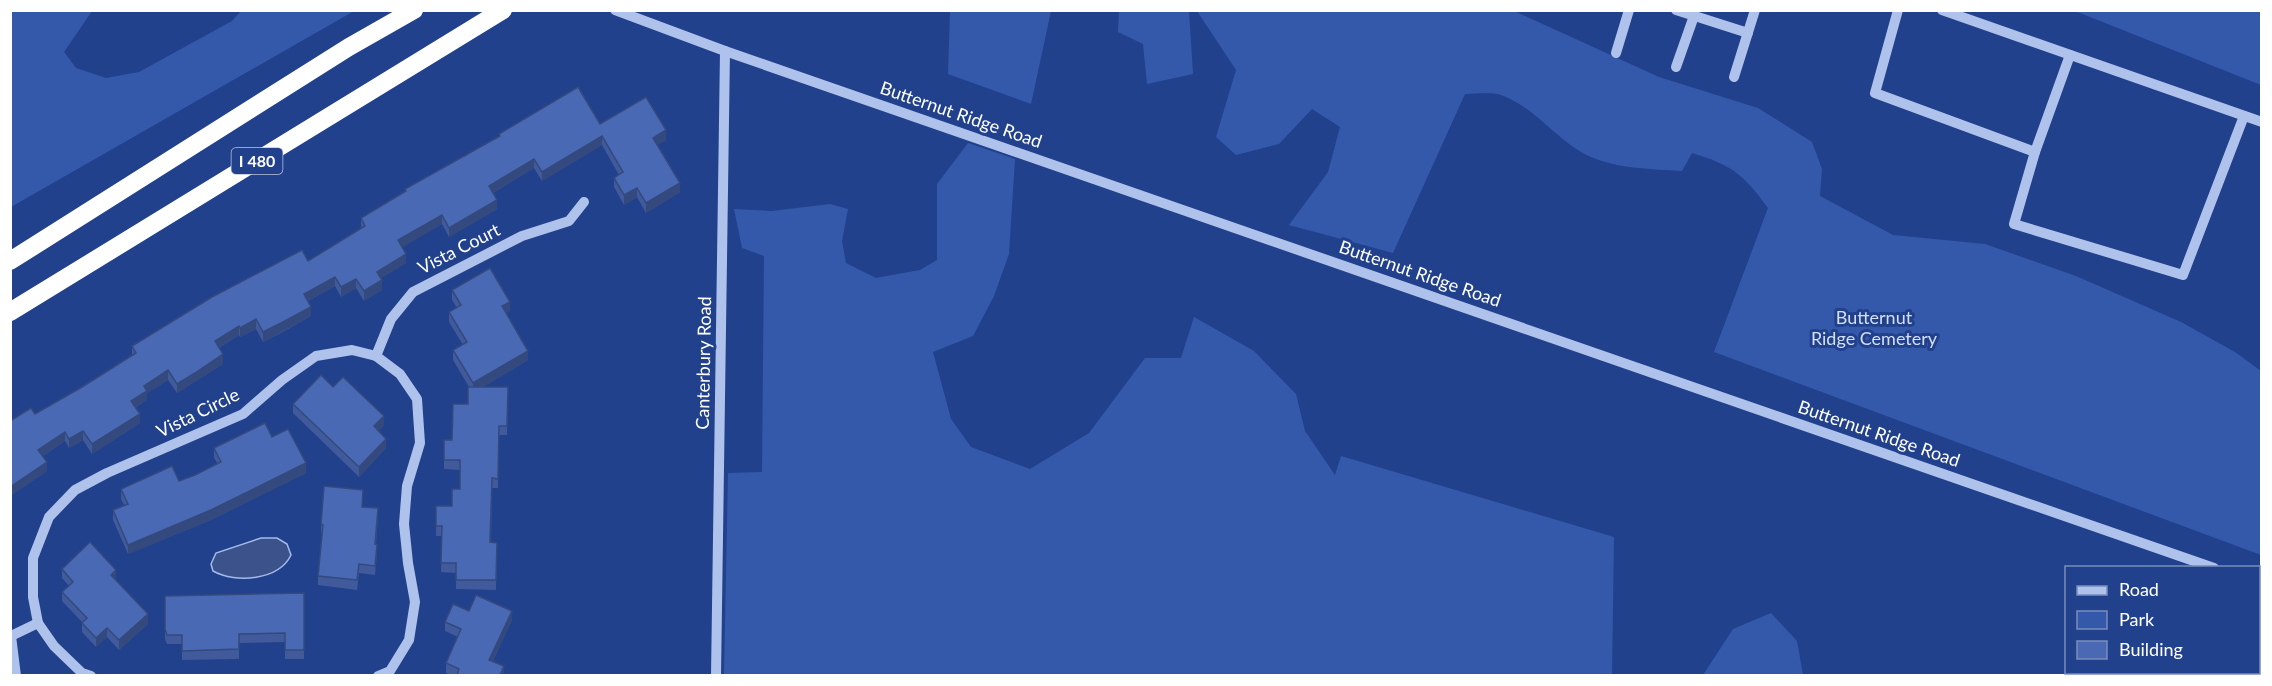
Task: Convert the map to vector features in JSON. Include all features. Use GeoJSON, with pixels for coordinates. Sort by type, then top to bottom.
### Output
{"type":"FeatureCollection","features":[{"type":"Feature","properties":{"kind":"highway","name":"I 480"},"geometry":{"type":"LineString","coordinates":[[10,261],[349,47],[414,10]]}},
{"type":"Feature","properties":{"kind":"highway","name":"I 480"},"geometry":{"type":"LineString","coordinates":[[10,312],[503,10]]}},
{"type":"Feature","properties":{"kind":"street"},"geometry":{"type":"LineString","coordinates":[[1616,53],[1629,10]]}},
{"type":"Feature","properties":{"kind":"street"},"geometry":{"type":"LineString","coordinates":[[1676,10],[1748,33]]}},
{"type":"Feature","properties":{"kind":"street"},"geometry":{"type":"LineString","coordinates":[[1734,77],[1755,10]]}},
{"type":"Feature","properties":{"kind":"street"},"geometry":{"type":"LineString","coordinates":[[1898,10],[1875,93],[2035,152]]}},
{"type":"Feature","properties":{"kind":"street"},"geometry":{"type":"LineString","coordinates":[[1942,10],[2262,122]]}},
{"type":"Feature","properties":{"kind":"street","name":"Butternut Ridge Road"},"geometry":{"type":"LineString","coordinates":[[618,11],[725,51],[2211,566]]}},
{"type":"Feature","properties":{"kind":"street"},"geometry":{"type":"LineString","coordinates":[[1676,67],[1694,16]]}},
{"type":"Feature","properties":{"kind":"street","name":"Canterbury Road"},"geometry":{"type":"LineString","coordinates":[[716,675],[725,51]]}},
{"type":"Feature","properties":{"kind":"street"},"geometry":{"type":"LineString","coordinates":[[2070,55],[2035,152],[2014,224],[2182,275],[2244,116]]}},
{"type":"Feature","properties":{"kind":"street","name":"Vista Court"},"geometry":{"type":"LineString","coordinates":[[376,356],[391,319],[413,292],[522,236],[568,221],[584,202]]}},
{"type":"Feature","properties":{"kind":"street","name":"Vista Circle"},"geometry":{"type":"LineString","coordinates":[[91,675],[82,673],[54,646],[38,623],[33,597],[33,558],[49,517],[75,490],[107,473],[243,414],[282,380],[316,356],[352,350],[376,356],[400,374],[417,399],[420,443],[407,486],[404,524],[415,602],[409,640],[393,673],[378,675]]}},
{"type":"Feature","properties":{"kind":"street"},"geometry":{"type":"LineString","coordinates":[[16,675],[11,636],[38,623]]}},
{"type":"Feature","properties":{"kind":"green space"},"geometry":{"type":"Polygon","coordinates":[[[10,11],[92,11],[64,52],[76,68],[106,78],[139,72],[232,21],[241,11],[354,11],[11,207],[10,11]]]}},
{"type":"Feature","properties":{"kind":"green space"},"geometry":{"type":"Polygon","coordinates":[[[950,11],[1051,11],[1031,104],[948,74],[950,11]]]}},
{"type":"Feature","properties":{"kind":"green space"},"geometry":{"type":"Polygon","coordinates":[[[1119,11],[1189,11],[1193,74],[1147,84],[1143,44],[1118,32],[1119,11]]]}},
{"type":"Feature","properties":{"kind":"green space","name":"Butternut Ridge Cemetery"},"geometry":{"type":"Polygon","coordinates":[[[1197,11],[1514,11],[1659,77],[1758,108],[1812,142],[1822,169],[1820,196],[1893,235],[1985,244],[2076,276],[2181,322],[2235,352],[2261,371],[2261,555],[1714,352],[1768,208],[1736,172],[1706,157],[1692,153],[1682,171],[1613,164],[1579,151],[1514,101],[1497,94],[1465,94],[1393,253],[1289,225],[1328,172],[1340,127],[1312,109],[1279,144],[1236,155],[1216,137],[1236,70],[1197,11]]]}},
{"type":"Feature","properties":{"kind":"green space"},"geometry":{"type":"Polygon","coordinates":[[[2075,11],[2261,11],[2261,85],[2075,11]]]}},
{"type":"Feature","properties":{"kind":"green space"},"geometry":{"type":"Polygon","coordinates":[[[968,143],[1015,159],[1009,254],[994,296],[973,336],[933,352],[951,419],[971,447],[1030,469],[1089,433],[1145,358],[1181,358],[1194,317],[1254,351],[1296,394],[1305,431],[1335,475],[1341,456],[1614,537],[1612,675],[724,675],[728,473],[762,472],[764,256],[742,248],[734,209],[772,211],[830,204],[848,209],[842,241],[846,263],[876,278],[920,270],[937,260],[937,184],[968,143]]]}},
{"type":"Feature","properties":{"kind":"green space"},"geometry":{"type":"Polygon","coordinates":[[[1771,613],[1797,641],[1803,675],[1703,675],[1733,629],[1771,613]]]}},
{"type":"Feature","properties":{"kind":"shaded area"},"geometry":{"type":"Polygon","coordinates":[[[261,538],[277,538],[287,544],[291,555],[277,570],[245,578],[233,578],[213,571],[211,564],[216,553],[261,538]]]}},
{"type":"Feature","properties":{"kind":"building"},"geometry":{"type":"Polygon","coordinates":[[[578,87],[600,124],[646,97],[666,130],[653,138],[680,183],[646,203],[637,188],[624,195],[614,178],[623,172],[602,136],[542,172],[534,159],[489,186],[497,200],[449,228],[442,215],[398,240],[406,254],[377,272],[382,280],[364,291],[356,279],[341,287],[335,277],[304,294],[311,307],[281,323],[263,332],[256,319],[240,328],[239,326],[215,341],[223,354],[195,373],[177,384],[168,370],[144,386],[147,391],[131,401],[140,414],[92,444],[83,431],[69,439],[65,432],[38,450],[47,462],[10,487],[10,421],[31,408],[35,414],[82,387],[136,353],[132,346],[212,297],[302,250],[308,261],[365,226],[361,218],[406,191],[405,189],[500,136],[499,134],[578,87]]]}},
{"type":"Feature","properties":{"kind":"building"},"geometry":{"type":"Polygon","coordinates":[[[490,268],[510,302],[502,306],[528,351],[473,383],[453,350],[467,342],[449,312],[461,305],[452,290],[490,268]]]}},
{"type":"Feature","properties":{"kind":"building"},"geometry":{"type":"Polygon","coordinates":[[[321,375],[333,387],[343,377],[384,416],[374,426],[386,439],[359,467],[293,404],[321,375]]]}},
{"type":"Feature","properties":{"kind":"building"},"geometry":{"type":"Polygon","coordinates":[[[468,387],[508,387],[507,426],[499,426],[498,479],[492,478],[490,542],[497,543],[496,580],[456,580],[456,563],[441,563],[442,526],[436,526],[436,506],[452,506],[452,489],[460,489],[460,460],[444,460],[444,440],[452,440],[453,404],[468,404],[468,387]]]}},
{"type":"Feature","properties":{"kind":"building"},"geometry":{"type":"Polygon","coordinates":[[[265,423],[272,437],[288,429],[306,463],[211,510],[128,545],[113,510],[128,504],[121,489],[172,466],[179,481],[195,475],[221,462],[214,448],[265,423]]]}},
{"type":"Feature","properties":{"kind":"building"},"geometry":{"type":"Polygon","coordinates":[[[324,486],[363,490],[362,507],[378,508],[375,566],[359,564],[357,580],[318,576],[324,486]]]}},
{"type":"Feature","properties":{"kind":"building"},"geometry":{"type":"Polygon","coordinates":[[[90,542],[116,570],[111,575],[148,614],[119,640],[107,628],[96,638],[82,623],[87,618],[62,592],[73,582],[62,569],[90,542]]]}},
{"type":"Feature","properties":{"kind":"building"},"geometry":{"type":"Polygon","coordinates":[[[304,593],[304,650],[285,650],[285,633],[239,634],[239,649],[182,651],[182,635],[167,635],[165,629],[165,596],[304,593]]]}},
{"type":"Feature","properties":{"kind":"building"},"geometry":{"type":"Polygon","coordinates":[[[476,595],[512,611],[489,660],[504,666],[500,675],[457,675],[459,669],[446,663],[461,629],[445,622],[453,604],[469,611],[476,595]]]}}]}
